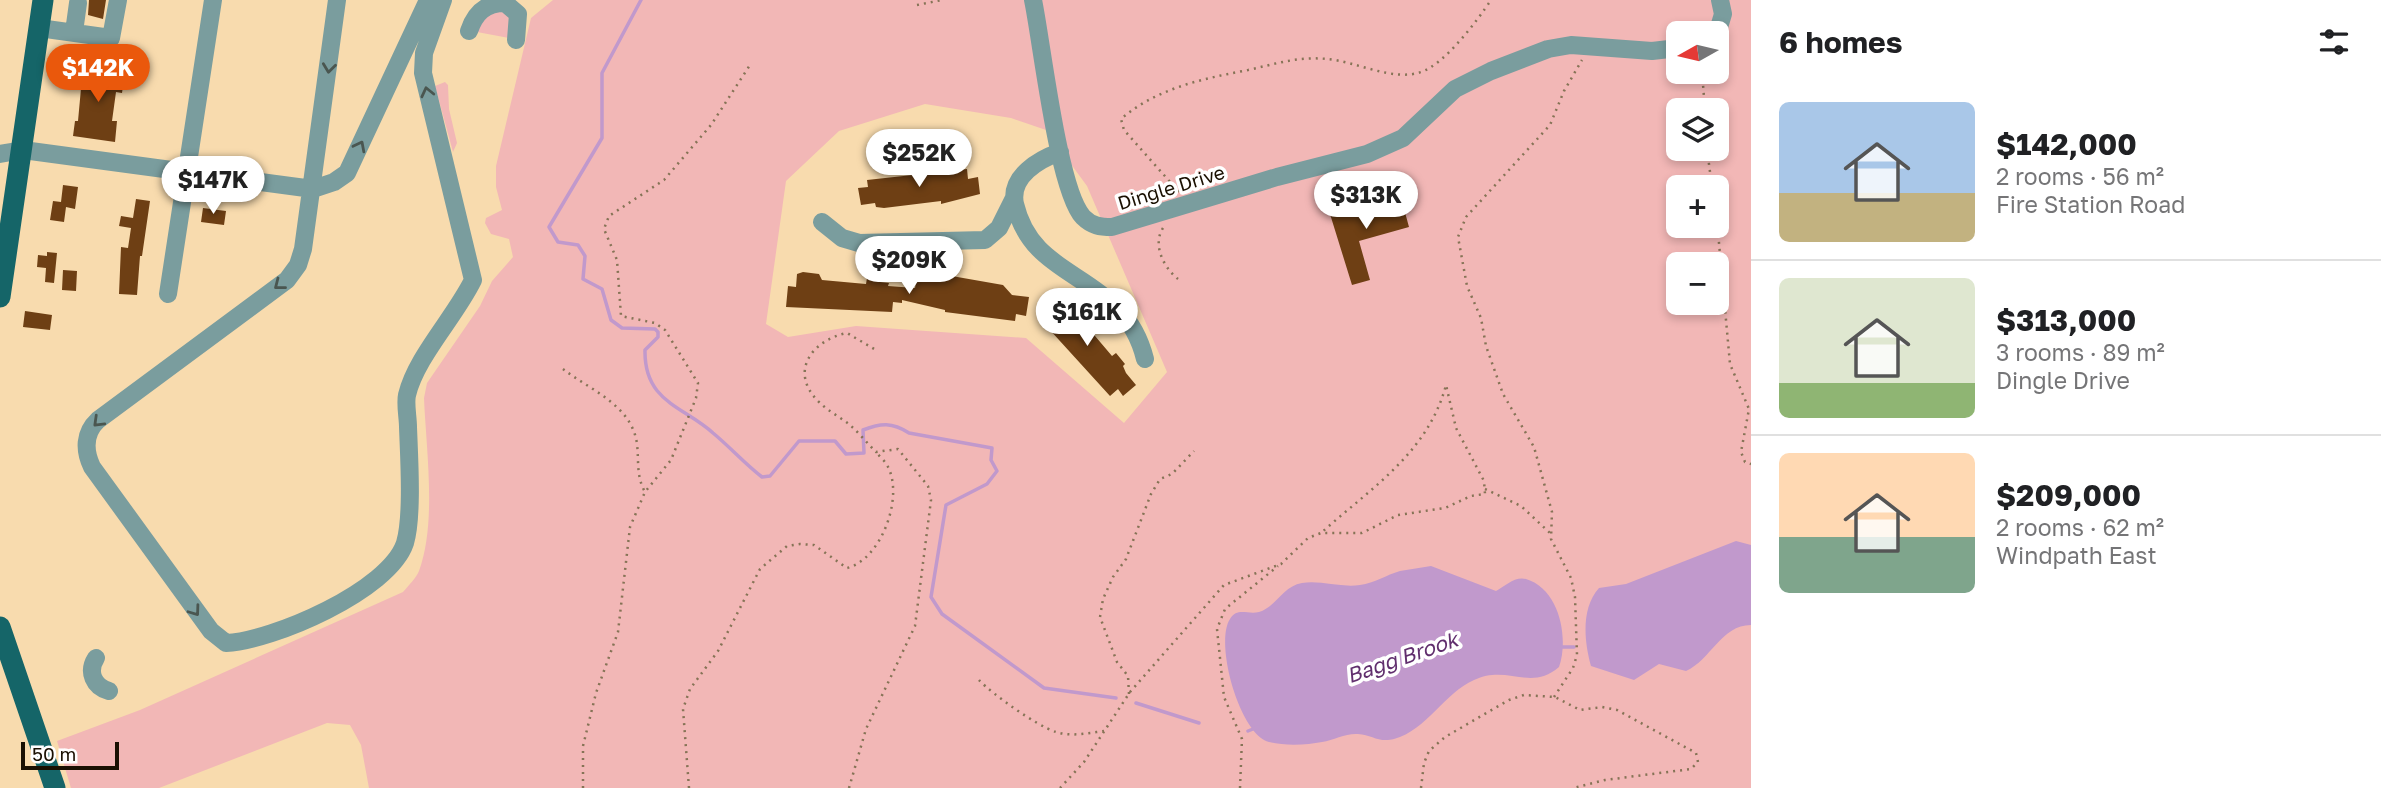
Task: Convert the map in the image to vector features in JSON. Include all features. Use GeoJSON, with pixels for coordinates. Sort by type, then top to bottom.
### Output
{"type":"FeatureCollection","features":[{"type":"Feature","properties":{"kind":"main road"},"geometry":{"type":"LineString","coordinates":[[0,297],[43,0]]}},
{"type":"Feature","properties":{"kind":"main road"},"geometry":{"type":"LineString","coordinates":[[0,626],[55,788]]}},
{"type":"Feature","properties":{"kind":"street"},"geometry":{"type":"LineString","coordinates":[[39,27],[111,38],[118,0]]}},
{"type":"Feature","properties":{"kind":"street"},"geometry":{"type":"LineString","coordinates":[[337,0],[313,189],[303,249],[293,274],[98,420],[87,437],[87,454],[92,467],[211,631],[226,643],[248,642],[344,602],[376,582],[404,544],[410,480],[407,396],[422,358],[459,309],[473,280],[424,79],[424,53],[435,4]]}},
{"type":"Feature","properties":{"kind":"street"},"geometry":{"type":"LineString","coordinates":[[334,23],[349,0]]}},
{"type":"Feature","properties":{"kind":"street","name":"Dingle Drive"},"geometry":{"type":"LineString","coordinates":[[1034,0],[1067,185],[1074,204],[1083,217],[1097,227],[1112,226],[1367,154],[1403,138],[1425,120],[1445,96],[1491,71],[1548,49],[1590,46],[1642,51],[1666,49]]}},
{"type":"Feature","properties":{"kind":"street"},"geometry":{"type":"LineString","coordinates":[[1720,0],[1723,14],[1721,21]]}},
{"type":"Feature","properties":{"kind":"street"},"geometry":{"type":"LineString","coordinates":[[168,294],[209,1]]}},
{"type":"Feature","properties":{"kind":"street"},"geometry":{"type":"LineString","coordinates":[[74,32],[78,3]]}},
{"type":"Feature","properties":{"kind":"street"},"geometry":{"type":"LineString","coordinates":[[469,31],[481,10],[490,5],[505,3],[513,6],[518,14],[516,40]]}},
{"type":"Feature","properties":{"kind":"street"},"geometry":{"type":"LineString","coordinates":[[0,155],[23,150],[313,189],[334,182],[346,173],[435,4]]}},
{"type":"Feature","properties":{"kind":"street"},"geometry":{"type":"LineString","coordinates":[[822,222],[842,238],[859,243],[985,240],[999,229],[1023,175],[1040,159],[1060,152]]}},
{"type":"Feature","properties":{"kind":"street"},"geometry":{"type":"LineString","coordinates":[[1014,198],[1020,223],[1032,243],[1052,262],[1116,307],[1135,329],[1145,359]]}},
{"type":"Feature","properties":{"kind":"street"},"geometry":{"type":"LineString","coordinates":[[96,657],[91,667],[93,677],[99,687],[109,691]]}},
{"type":"Feature","properties":{"kind":"path"},"geometry":{"type":"LineString","coordinates":[[917,5],[942,0]]}},
{"type":"Feature","properties":{"kind":"path"},"geometry":{"type":"LineString","coordinates":[[1178,279],[1167,270],[1160,253],[1159,234],[1168,220],[1181,211],[1182,195],[1124,130],[1121,119],[1129,111],[1180,85],[1300,58],[1330,59],[1394,73],[1419,73],[1436,65],[1491,0]]}},
{"type":"Feature","properties":{"kind":"path"},"geometry":{"type":"LineString","coordinates":[[1554,697],[1573,668],[1577,655],[1578,631],[1571,578],[1555,550],[1550,533],[1552,512],[1534,447],[1503,394],[1486,346],[1481,318],[1467,286],[1458,237],[1466,217],[1550,125],[1564,91],[1590,46]]}},
{"type":"Feature","properties":{"kind":"path"},"geometry":{"type":"LineString","coordinates":[[583,788],[583,746],[596,693],[618,632],[630,527],[645,492],[660,477],[680,440],[695,401],[698,383],[676,343],[665,330],[655,323],[621,316],[617,261],[604,229],[609,216],[664,180],[711,125],[750,65]]}},
{"type":"Feature","properties":{"kind":"path"},"geometry":{"type":"LineString","coordinates":[[1719,238],[1730,363],[1749,409],[1741,452],[1745,462],[1751,464]]}},
{"type":"Feature","properties":{"kind":"path"},"geometry":{"type":"LineString","coordinates":[[689,788],[682,709],[690,689],[718,651],[760,569],[787,546],[814,545],[847,568],[858,565],[869,555],[891,511],[892,491],[888,466],[858,433],[818,402],[809,386],[806,365],[813,348],[829,336],[847,333],[876,349]]}},
{"type":"Feature","properties":{"kind":"path"},"geometry":{"type":"LineString","coordinates":[[563,369],[607,397],[634,431],[639,482],[645,492]]}},
{"type":"Feature","properties":{"kind":"path"},"geometry":{"type":"LineString","coordinates":[[1240,788],[1241,739],[1224,697],[1217,629],[1225,609],[1281,564],[1308,538],[1331,531],[1348,535],[1362,533],[1398,515],[1445,509],[1471,496],[1485,494],[1484,481],[1456,428],[1446,385],[1440,409],[1423,439],[1397,467],[1321,533]]}},
{"type":"Feature","properties":{"kind":"path"},"geometry":{"type":"LineString","coordinates":[[849,788],[866,729],[915,626],[931,500],[928,486],[898,449],[875,450]]}},
{"type":"Feature","properties":{"kind":"path"},"geometry":{"type":"LineString","coordinates":[[1129,694],[1128,676],[1117,662],[1100,617],[1103,600],[1112,577],[1126,559],[1151,494],[1160,480],[1172,474],[1194,451]]}},
{"type":"Feature","properties":{"kind":"path"},"geometry":{"type":"LineString","coordinates":[[1485,489],[1521,506],[1550,533]]}},
{"type":"Feature","properties":{"kind":"path"},"geometry":{"type":"LineString","coordinates":[[1060,788],[1084,762],[1129,694],[1192,624],[1215,592],[1224,585],[1281,564]]}},
{"type":"Feature","properties":{"kind":"path"},"geometry":{"type":"LineString","coordinates":[[979,680],[1012,707],[1054,732],[1078,735],[1104,730]]}},
{"type":"Feature","properties":{"kind":"path"},"geometry":{"type":"LineString","coordinates":[[1421,788],[1424,763],[1429,751],[1445,737],[1509,700],[1524,695],[1554,697],[1580,710],[1602,707],[1616,710],[1696,753],[1698,762],[1691,769],[1605,780],[1573,788]]}},
{"type":"Feature","properties":{"kind":"shaded area"},"geometry":{"type":"Polygon","coordinates":[[[553,0],[1751,0],[1751,788],[369,788],[361,745],[350,725],[327,723],[159,788],[71,788],[57,741],[140,710],[403,592],[418,574],[428,530],[424,398],[427,383],[480,306],[492,281],[513,257],[509,239],[491,234],[485,223],[486,218],[502,210],[496,187],[496,166],[531,18],[553,0]],[[925,104],[839,131],[786,181],[766,324],[788,337],[856,326],[1026,338],[1124,423],[1167,372],[1087,186],[1046,130],[1011,118],[925,104]]]}},
{"type":"Feature","properties":{"kind":"shaded area"},"geometry":{"type":"Polygon","coordinates":[[[501,10],[510,15],[509,38],[477,32],[484,17],[501,10]]]}},
{"type":"Feature","properties":{"kind":"shaded area"},"geometry":{"type":"Polygon","coordinates":[[[445,82],[448,85],[449,109],[457,143],[453,152],[435,86],[445,82]]]}},
{"type":"Feature","properties":{"kind":"water"},"geometry":{"type":"Polygon","coordinates":[[[1736,541],[1751,545],[1751,625],[1732,631],[1695,666],[1686,671],[1659,664],[1634,680],[1591,666],[1587,646],[1587,615],[1593,596],[1599,588],[1626,584],[1736,541]]]}},
{"type":"Feature","properties":{"kind":"water"},"geometry":{"type":"Polygon","coordinates":[[[1431,566],[1496,591],[1518,579],[1526,579],[1538,585],[1547,593],[1559,616],[1563,643],[1559,667],[1538,677],[1498,675],[1474,680],[1453,693],[1416,728],[1394,739],[1384,740],[1354,734],[1316,743],[1289,745],[1269,742],[1258,736],[1240,706],[1228,667],[1226,631],[1233,615],[1239,612],[1259,612],[1290,588],[1302,583],[1360,585],[1400,571],[1431,566]]]}},
{"type":"Feature","properties":{"kind":"building"},"geometry":{"type":"Polygon","coordinates":[[[89,0],[106,0],[103,19],[88,15],[89,0]]]}},
{"type":"Feature","properties":{"kind":"building"},"geometry":{"type":"Polygon","coordinates":[[[83,67],[125,72],[122,93],[116,92],[112,121],[117,121],[115,142],[73,136],[75,121],[78,121],[83,67]]]}},
{"type":"Feature","properties":{"kind":"building"},"geometry":{"type":"Polygon","coordinates":[[[967,169],[968,179],[978,177],[980,194],[941,204],[941,201],[884,208],[876,207],[875,203],[861,205],[858,188],[868,187],[867,180],[967,169]]]}},
{"type":"Feature","properties":{"kind":"building"},"geometry":{"type":"Polygon","coordinates":[[[63,185],[78,187],[75,209],[66,207],[64,222],[50,220],[53,201],[61,202],[63,185]]]}},
{"type":"Feature","properties":{"kind":"building"},"geometry":{"type":"Polygon","coordinates":[[[1400,194],[1409,227],[1359,241],[1370,280],[1352,285],[1330,214],[1400,194]]]}},
{"type":"Feature","properties":{"kind":"building"},"geometry":{"type":"Polygon","coordinates":[[[136,199],[150,201],[140,256],[137,295],[119,294],[121,247],[128,248],[131,228],[119,226],[121,216],[133,218],[136,199]]]}},
{"type":"Feature","properties":{"kind":"building"},"geometry":{"type":"Polygon","coordinates":[[[203,208],[226,211],[224,225],[201,222],[203,208]]]}},
{"type":"Feature","properties":{"kind":"building"},"geometry":{"type":"Polygon","coordinates":[[[47,252],[57,253],[54,283],[45,282],[46,268],[37,267],[38,255],[47,256],[47,252]]]}},
{"type":"Feature","properties":{"kind":"building"},"geometry":{"type":"Polygon","coordinates":[[[63,270],[77,271],[76,291],[62,290],[63,270]]]}},
{"type":"Feature","properties":{"kind":"building"},"geometry":{"type":"Polygon","coordinates":[[[797,274],[819,274],[822,280],[866,284],[867,278],[880,279],[880,282],[889,283],[888,286],[915,288],[917,277],[939,280],[946,275],[1003,285],[1012,295],[1029,297],[1026,316],[1016,314],[1015,321],[945,312],[902,300],[902,303],[893,302],[892,312],[786,307],[788,286],[796,287],[797,274]]]}},
{"type":"Feature","properties":{"kind":"building"},"geometry":{"type":"Polygon","coordinates":[[[1060,299],[1066,305],[1073,303],[1084,316],[1084,323],[1112,356],[1116,353],[1125,364],[1123,366],[1126,373],[1136,385],[1123,396],[1118,389],[1110,396],[1039,318],[1060,299]]]}},
{"type":"Feature","properties":{"kind":"building"},"geometry":{"type":"Polygon","coordinates":[[[25,311],[52,315],[50,330],[23,327],[25,311]]]}},
{"type":"Feature","properties":{"kind":"waterway","name":"Bagg Brook"},"geometry":{"type":"LineString","coordinates":[[641,0],[602,73],[602,138],[549,227],[558,242],[578,245],[585,256],[583,279],[602,289],[611,320],[622,328],[655,329],[658,332],[658,337],[645,350],[646,367],[658,392],[713,433],[762,477],[770,476],[799,441],[835,441],[846,454],[864,453],[863,430],[881,425],[892,425],[909,433],[992,448],[991,460],[997,471],[987,484],[946,505],[931,597],[942,614],[1044,688],[1116,698]]}},
{"type":"Feature","properties":{"kind":"waterway","name":"Bagg Brook"},"geometry":{"type":"LineString","coordinates":[[1562,647],[1574,647]]}},
{"type":"Feature","properties":{"kind":"waterway","name":"Bagg Brook"},"geometry":{"type":"LineString","coordinates":[[1136,703],[1199,723]]}},
{"type":"Feature","properties":{"kind":"waterway","name":"Bagg Brook"},"geometry":{"type":"LineString","coordinates":[[1248,731],[1258,727]]}}]}
